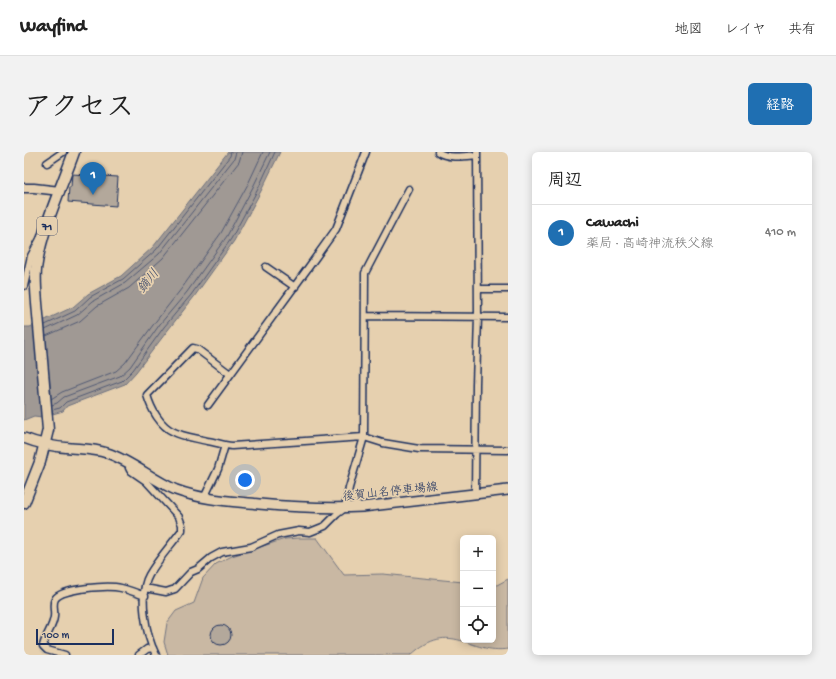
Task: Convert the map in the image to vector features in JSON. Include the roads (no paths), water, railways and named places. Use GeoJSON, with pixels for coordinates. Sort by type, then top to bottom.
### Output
{"type":"FeatureCollection","features":[{"type":"Feature","properties":{"kind":"main road","name":"71"},"geometry":{"type":"LineString","coordinates":[[24,503],[40,462],[48,430],[37,303],[36,266],[45,233],[73,152]]}},
{"type":"Feature","properties":{"kind":"main road","name":"後賀山名停車場線"},"geometry":{"type":"LineString","coordinates":[[24,438],[44,445],[101,451],[132,464],[161,483],[174,489],[204,498],[282,506],[362,508],[508,490]]}},
{"type":"Feature","properties":{"kind":"main road","name":"71"},"geometry":{"type":"LineString","coordinates":[[24,486],[44,445]]}},
{"type":"Feature","properties":{"kind":"street"},"geometry":{"type":"LineString","coordinates":[[47,163],[63,152]]}},
{"type":"Feature","properties":{"kind":"street"},"geometry":{"type":"LineString","coordinates":[[208,405],[336,229],[366,152]]}},
{"type":"Feature","properties":{"kind":"street"},"geometry":{"type":"LineString","coordinates":[[438,152],[450,156],[477,154],[478,317],[475,494]]}},
{"type":"Feature","properties":{"kind":"street"},"geometry":{"type":"LineString","coordinates":[[24,188],[60,191]]}},
{"type":"Feature","properties":{"kind":"street"},"geometry":{"type":"LineString","coordinates":[[145,588],[166,592],[175,589],[191,572],[198,569],[211,558],[222,552],[251,547],[278,535],[314,531],[325,526],[345,508],[349,488],[364,437],[365,273],[409,189]]}},
{"type":"Feature","properties":{"kind":"street"},"geometry":{"type":"LineString","coordinates":[[24,286],[37,242],[45,233]]}},
{"type":"Feature","properties":{"kind":"street"},"geometry":{"type":"LineString","coordinates":[[266,267],[295,286]]}},
{"type":"Feature","properties":{"kind":"street"},"geometry":{"type":"LineString","coordinates":[[478,289],[508,289]]}},
{"type":"Feature","properties":{"kind":"street"},"geometry":{"type":"LineString","coordinates":[[365,316],[508,317]]}},
{"type":"Feature","properties":{"kind":"street"},"geometry":{"type":"LineString","coordinates":[[230,374],[197,349],[193,348],[147,395],[149,404],[163,424],[172,432],[232,446],[364,437],[383,443],[419,449],[508,450]]}},
{"type":"Feature","properties":{"kind":"street"},"geometry":{"type":"LineString","coordinates":[[204,498],[218,469],[225,445]]}},
{"type":"Feature","properties":{"kind":"street"},"geometry":{"type":"LineString","coordinates":[[132,464],[129,468],[130,470],[146,482],[179,517],[182,525],[182,530],[149,576],[145,588],[145,621],[156,655]]}},
{"type":"Feature","properties":{"kind":"street"},"geometry":{"type":"LineString","coordinates":[[64,655],[47,650],[43,646],[54,618],[54,603],[56,598],[61,594],[69,591],[101,586],[120,588],[145,596]]}},
{"type":"Feature","properties":{"kind":"street"},"geometry":{"type":"LineString","coordinates":[[139,655],[147,649],[153,648]]}},
{"type":"Feature","properties":{"kind":"water","name":"鏑川"},"geometry":{"type":"Polygon","coordinates":[[[228,152],[280,152],[234,241],[194,297],[125,384],[67,406],[63,411],[42,417],[34,416],[24,420],[24,327],[30,327],[73,307],[88,294],[121,276],[153,247],[228,152]]]}},
{"type":"Feature","properties":{"kind":"place","name":"Cawachi"},"geometry":{"type":"Point","coordinates":[93,195]}}]}
